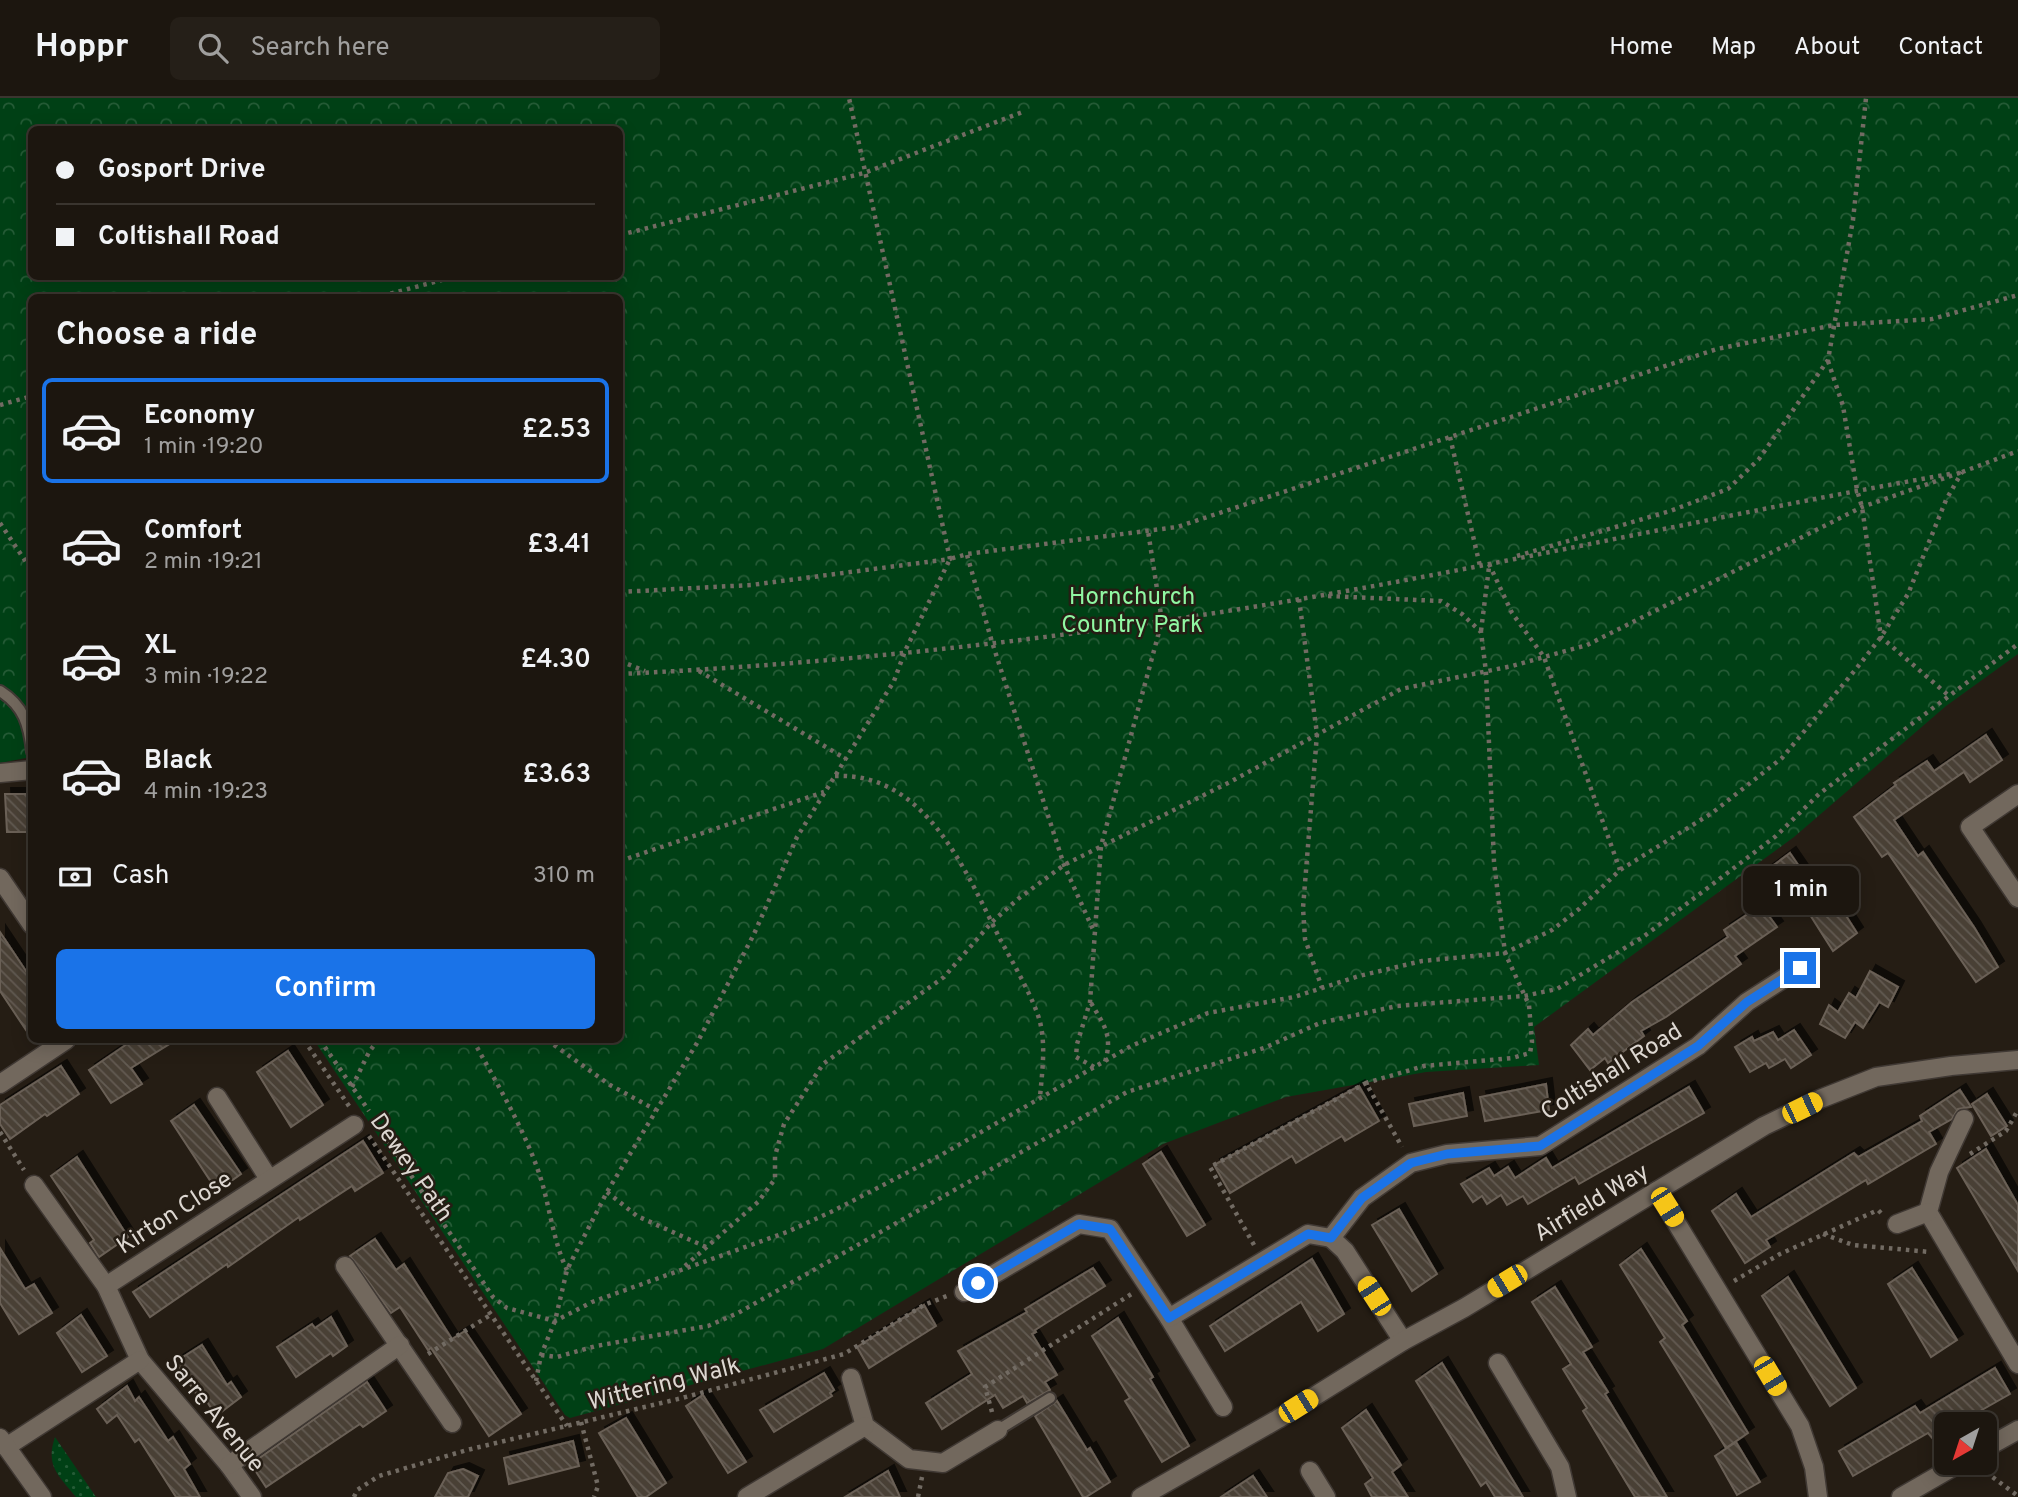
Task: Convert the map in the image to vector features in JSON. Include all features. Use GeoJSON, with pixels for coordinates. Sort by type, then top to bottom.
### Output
{"type":"FeatureCollection","features":[{"type":"Feature","properties":{"kind":"street"},"geometry":{"type":"LineString","coordinates":[[0,773],[28,770]]}},
{"type":"Feature","properties":{"kind":"street"},"geometry":{"type":"LineString","coordinates":[[2018,794],[1969,827],[2018,898]]}},
{"type":"Feature","properties":{"kind":"street"},"geometry":{"type":"LineString","coordinates":[[0,878],[28,919]]}},
{"type":"Feature","properties":{"kind":"street","name":"Coltishall Road"},"geometry":{"type":"LineString","coordinates":[[1331,1238],[1362,1198],[1411,1163],[1447,1154],[1540,1146],[1698,1046],[1747,1002],[1800,968]]}},
{"type":"Feature","properties":{"kind":"street"},"geometry":{"type":"LineString","coordinates":[[0,1084],[62,1043]]}},
{"type":"Feature","properties":{"kind":"street","name":"Airfield Way"},"geometry":{"type":"LineString","coordinates":[[1141,1497],[1278,1419],[1403,1341],[1464,1308],[1764,1126],[1820,1099],[1876,1077],[2018,1060]]}},
{"type":"Feature","properties":{"kind":"street","name":"Kirton Close"},"geometry":{"type":"LineString","coordinates":[[217,1097],[269,1179]]}},
{"type":"Feature","properties":{"kind":"street"},"geometry":{"type":"LineString","coordinates":[[1964,1119],[1939,1172],[1928,1212],[2018,1364]]}},
{"type":"Feature","properties":{"kind":"street","name":"Kirton Close"},"geometry":{"type":"LineString","coordinates":[[106,1286],[358,1123]]}},
{"type":"Feature","properties":{"kind":"street","name":"Sarre Avenue"},"geometry":{"type":"LineString","coordinates":[[34,1185],[106,1286],[140,1360],[229,1465],[252,1497]]}},
{"type":"Feature","properties":{"kind":"street"},"geometry":{"type":"LineString","coordinates":[[1657,1191],[1800,1426],[1814,1467],[1818,1497]]}},
{"type":"Feature","properties":{"kind":"street"},"geometry":{"type":"LineString","coordinates":[[1897,1224],[1928,1212]]}},
{"type":"Feature","properties":{"kind":"street"},"geometry":{"type":"LineString","coordinates":[[971,1288],[1079,1224],[1110,1229],[1169,1318],[1223,1407]]}},
{"type":"Feature","properties":{"kind":"street"},"geometry":{"type":"LineString","coordinates":[[1169,1318],[1308,1234],[1331,1238],[1345,1251],[1403,1341]]}},
{"type":"Feature","properties":{"kind":"street"},"geometry":{"type":"LineString","coordinates":[[345,1266],[452,1423]]}},
{"type":"Feature","properties":{"kind":"street"},"geometry":{"type":"LineString","coordinates":[[229,1465],[400,1345]]}},
{"type":"Feature","properties":{"kind":"street","name":"Sarre Avenue"},"geometry":{"type":"LineString","coordinates":[[3,1442],[140,1360]]}},
{"type":"Feature","properties":{"kind":"street"},"geometry":{"type":"LineString","coordinates":[[1498,1363],[1560,1467],[1567,1497]]}},
{"type":"Feature","properties":{"kind":"street"},"geometry":{"type":"LineString","coordinates":[[851,1378],[866,1426],[909,1459],[943,1463],[998,1430]]}},
{"type":"Feature","properties":{"kind":"street"},"geometry":{"type":"LineString","coordinates":[[747,1497],[866,1426]]}},
{"type":"Feature","properties":{"kind":"street"},"geometry":{"type":"LineString","coordinates":[[1997,1442],[2018,1430]]}},
{"type":"Feature","properties":{"kind":"street"},"geometry":{"type":"LineString","coordinates":[[3,1442],[42,1497]]}},
{"type":"Feature","properties":{"kind":"street"},"geometry":{"type":"LineString","coordinates":[[1310,1471],[1326,1497]]}},
{"type":"Feature","properties":{"kind":"street"},"geometry":{"type":"LineString","coordinates":[[1901,1497],[1939,1475]]}},
{"type":"Feature","properties":{"kind":"lane"},"geometry":{"type":"LineString","coordinates":[[0,691],[24,712],[28,726]]}},
{"type":"Feature","properties":{"kind":"lane"},"geometry":{"type":"LineString","coordinates":[[998,1430],[1050,1398]]}},
{"type":"Feature","properties":{"kind":"path"},"geometry":{"type":"LineString","coordinates":[[536,1381],[541,1355],[555,1321],[567,1270],[607,1192],[697,1043],[754,934],[797,837],[894,681],[905,652],[950,559],[849,98]]}},
{"type":"Feature","properties":{"kind":"path"},"geometry":{"type":"LineString","coordinates":[[1489,564],[1670,511],[1728,489],[1759,459],[1828,360],[1853,220],[1866,98]]}},
{"type":"Feature","properties":{"kind":"path"},"geometry":{"type":"LineString","coordinates":[[623,234],[864,173],[1025,111]]}},
{"type":"Feature","properties":{"kind":"path"},"geometry":{"type":"LineString","coordinates":[[389,294],[442,280]]}},
{"type":"Feature","properties":{"kind":"path"},"geometry":{"type":"LineString","coordinates":[[623,592],[751,585],[1177,527],[1717,349],[1834,325],[1932,319],[2018,295]]}},
{"type":"Feature","properties":{"kind":"path"},"geometry":{"type":"LineString","coordinates":[[1828,360],[1843,405],[1862,507],[1881,637],[1948,695]]}},
{"type":"Feature","properties":{"kind":"path"},"geometry":{"type":"LineString","coordinates":[[0,405],[28,397]]}},
{"type":"Feature","properties":{"kind":"path"},"geometry":{"type":"LineString","coordinates":[[1450,438],[1480,566]]}},
{"type":"Feature","properties":{"kind":"path"},"geometry":{"type":"LineString","coordinates":[[681,1269],[758,1202],[775,1179],[775,1156],[784,1124],[824,1064],[944,977],[992,922],[1064,864],[1230,782],[1401,689],[1587,645],[1862,507],[2018,451]]}},
{"type":"Feature","properties":{"kind":"path"},"geometry":{"type":"LineString","coordinates":[[623,674],[905,652],[1161,621],[1480,566],[1857,490],[1962,472]]}},
{"type":"Feature","properties":{"kind":"path"},"geometry":{"type":"LineString","coordinates":[[322,1043],[493,1297],[507,1308],[555,1321],[592,1302],[787,1233],[942,1155],[1131,1046],[1208,1013],[1294,997],[1422,961],[1505,953],[1552,930],[1579,909],[1620,870],[1712,813],[1782,758],[1881,637],[1908,594],[1946,500],[1962,472]]}},
{"type":"Feature","properties":{"kind":"path"},"geometry":{"type":"LineString","coordinates":[[0,523],[28,565]]}},
{"type":"Feature","properties":{"kind":"path"},"geometry":{"type":"LineString","coordinates":[[1095,1068],[1076,1057],[1077,1044],[1090,1002],[1101,846],[1161,621],[1148,531]]}},
{"type":"Feature","properties":{"kind":"path"},"geometry":{"type":"LineString","coordinates":[[967,554],[992,642],[1064,864],[1095,935]]}},
{"type":"Feature","properties":{"kind":"path"},"geometry":{"type":"LineString","coordinates":[[1263,1262],[1210,1167],[1366,1083],[1424,1066],[1513,1058],[1530,1053],[1532,1042],[1529,1005],[1505,953],[1494,862],[1486,671],[1481,632],[1489,564]]}},
{"type":"Feature","properties":{"kind":"path"},"geometry":{"type":"LineString","coordinates":[[1489,564],[1512,613],[1544,657],[1620,870]]}},
{"type":"Feature","properties":{"kind":"path"},"geometry":{"type":"LineString","coordinates":[[1321,595],[1441,601],[1462,614],[1481,632]]}},
{"type":"Feature","properties":{"kind":"path"},"geometry":{"type":"LineString","coordinates":[[1299,599],[1317,733],[1303,908],[1305,939],[1322,988]]}},
{"type":"Feature","properties":{"kind":"path"},"geometry":{"type":"LineString","coordinates":[[541,1355],[557,1357],[596,1346],[708,1326],[738,1313],[1127,1093],[1264,1048],[1320,1023],[1397,1006],[1524,996],[1558,989],[1643,937],[1776,836],[1819,794],[2018,644]]}},
{"type":"Feature","properties":{"kind":"path"},"geometry":{"type":"LineString","coordinates":[[623,662],[649,673]]}},
{"type":"Feature","properties":{"kind":"path"},"geometry":{"type":"LineString","coordinates":[[698,670],[846,759]]}},
{"type":"Feature","properties":{"kind":"path"},"geometry":{"type":"LineString","coordinates":[[835,776],[855,775],[892,789],[924,812],[957,856],[1040,1021],[1043,1056],[1040,1097]]}},
{"type":"Feature","properties":{"kind":"path"},"geometry":{"type":"LineString","coordinates":[[623,861],[826,791]]}},
{"type":"Feature","properties":{"kind":"path"},"geometry":{"type":"LineString","coordinates":[[1090,1002],[1105,1028],[1110,1046],[1105,1062]]}},
{"type":"Feature","properties":{"kind":"path","name":"Dewey Path"},"geometry":{"type":"LineString","coordinates":[[306,1043],[567,1426]]}},
{"type":"Feature","properties":{"kind":"path"},"geometry":{"type":"LineString","coordinates":[[352,1087],[376,1043]]}},
{"type":"Feature","properties":{"kind":"path"},"geometry":{"type":"LineString","coordinates":[[475,1043],[524,1137],[540,1175],[560,1255],[567,1270]]}},
{"type":"Feature","properties":{"kind":"path"},"geometry":{"type":"LineString","coordinates":[[551,1043],[610,1085],[656,1110]]}},
{"type":"Feature","properties":{"kind":"path"},"geometry":{"type":"LineString","coordinates":[[1366,1083],[1411,1163]]}},
{"type":"Feature","properties":{"kind":"path"},"geometry":{"type":"LineString","coordinates":[[1939,1172],[2006,1131],[2018,1110]]}},
{"type":"Feature","properties":{"kind":"path"},"geometry":{"type":"LineString","coordinates":[[0,1132],[34,1185]]}},
{"type":"Feature","properties":{"kind":"path"},"geometry":{"type":"LineString","coordinates":[[607,1192],[637,1216],[706,1247]]}},
{"type":"Feature","properties":{"kind":"path"},"geometry":{"type":"LineString","coordinates":[[1719,1291],[1780,1254],[1878,1210],[1897,1224]]}},
{"type":"Feature","properties":{"kind":"path"},"geometry":{"type":"LineString","coordinates":[[1822,1233],[1853,1245],[1952,1253]]}},
{"type":"Feature","properties":{"kind":"path"},"geometry":{"type":"LineString","coordinates":[[998,1430],[985,1387],[1147,1285]]}},
{"type":"Feature","properties":{"kind":"path","name":"Wittering Walk"},"geometry":{"type":"LineString","coordinates":[[354,1497],[357,1490],[379,1476],[845,1354],[924,1305],[971,1288]]}},
{"type":"Feature","properties":{"kind":"path"},"geometry":{"type":"LineString","coordinates":[[412,1364],[492,1314]]}},
{"type":"Feature","properties":{"kind":"path"},"geometry":{"type":"LineString","coordinates":[[581,1422],[598,1486],[594,1497]]}},
{"type":"Feature","properties":{"kind":"path"},"geometry":{"type":"LineString","coordinates":[[1989,1475],[2018,1496]]}},
{"type":"Feature","properties":{"kind":"green space","name":"Hornchurch Country Park"},"geometry":{"type":"Polygon","coordinates":[[[0,98],[2018,98],[2018,654],[1946,706],[1794,837],[1534,1027],[1539,1065],[1426,1072],[1286,1097],[1163,1144],[823,1349],[570,1418],[565,1415],[316,1043],[623,1043],[623,294],[28,294],[28,758],[0,763],[0,98]]]}},
{"type":"Feature","properties":{"kind":"green space"},"geometry":{"type":"Polygon","coordinates":[[[55,1437],[96,1497],[76,1497],[59,1476],[52,1456],[55,1437]]]}},
{"type":"Feature","properties":{"kind":"building"},"geometry":{"type":"Polygon","coordinates":[[[1986,735],[2002,760],[1970,782],[1964,772],[1894,820],[1918,856],[1923,852],[1998,967],[1976,982],[1888,853],[1882,857],[1854,817],[1896,785],[1894,783],[1927,761],[1934,771],[1986,735]]]}},
{"type":"Feature","properties":{"kind":"building"},"geometry":{"type":"Polygon","coordinates":[[[5,794],[28,794],[28,832],[7,832],[5,794]]]}},
{"type":"Feature","properties":{"kind":"building"},"geometry":{"type":"Polygon","coordinates":[[[1790,853],[1827,907],[1836,900],[1857,933],[1833,951],[1798,896],[1789,903],[1767,870],[1790,853]]]}},
{"type":"Feature","properties":{"kind":"building"},"geometry":{"type":"Polygon","coordinates":[[[1761,905],[1777,927],[1735,956],[1741,964],[1666,1017],[1641,1031],[1644,1036],[1608,1063],[1605,1058],[1590,1070],[1571,1045],[1588,1029],[1593,1035],[1632,1002],[1728,937],[1724,930],[1761,905]]]}},
{"type":"Feature","properties":{"kind":"building"},"geometry":{"type":"Polygon","coordinates":[[[0,932],[28,974],[28,1033],[0,991],[0,932]]]}},
{"type":"Feature","properties":{"kind":"building"},"geometry":{"type":"Polygon","coordinates":[[[1870,971],[1898,987],[1888,1007],[1879,1002],[1863,1028],[1855,1022],[1845,1038],[1820,1024],[1829,1005],[1838,1012],[1849,993],[1856,998],[1870,971]]]}},
{"type":"Feature","properties":{"kind":"building"},"geometry":{"type":"Polygon","coordinates":[[[1794,1030],[1811,1055],[1791,1068],[1785,1059],[1769,1068],[1766,1063],[1750,1072],[1735,1047],[1752,1037],[1754,1041],[1773,1032],[1778,1040],[1794,1030]]]}},
{"type":"Feature","properties":{"kind":"building"},"geometry":{"type":"Polygon","coordinates":[[[129,1043],[171,1043],[131,1068],[142,1084],[111,1103],[89,1070],[129,1043]]]}},
{"type":"Feature","properties":{"kind":"building"},"geometry":{"type":"Polygon","coordinates":[[[288,1051],[323,1105],[291,1127],[257,1072],[288,1051]]]}},
{"type":"Feature","properties":{"kind":"building"},"geometry":{"type":"Polygon","coordinates":[[[61,1066],[79,1094],[10,1139],[0,1124],[0,1105],[61,1066]]]}},
{"type":"Feature","properties":{"kind":"building"},"geometry":{"type":"Polygon","coordinates":[[[1546,1084],[1549,1110],[1485,1121],[1480,1097],[1546,1084]]]}},
{"type":"Feature","properties":{"kind":"building"},"geometry":{"type":"Polygon","coordinates":[[[1359,1086],[1379,1121],[1345,1141],[1342,1136],[1296,1163],[1292,1156],[1230,1193],[1214,1165],[1359,1086]]]}},
{"type":"Feature","properties":{"kind":"building"},"geometry":{"type":"Polygon","coordinates":[[[1689,1087],[1704,1113],[1579,1184],[1575,1177],[1528,1204],[1523,1196],[1507,1205],[1501,1195],[1487,1204],[1482,1196],[1473,1202],[1461,1184],[1489,1168],[1494,1176],[1508,1167],[1515,1178],[1546,1158],[1552,1168],[1689,1087]]]}},
{"type":"Feature","properties":{"kind":"building"},"geometry":{"type":"Polygon","coordinates":[[[1960,1090],[1971,1107],[1958,1109],[1952,1119],[1929,1132],[1936,1144],[1868,1184],[1866,1180],[1766,1240],[1770,1247],[1745,1263],[1712,1211],[1736,1194],[1751,1217],[1854,1153],[1858,1157],[1922,1121],[1920,1116],[1960,1090]]]}},
{"type":"Feature","properties":{"kind":"building"},"geometry":{"type":"Polygon","coordinates":[[[1463,1093],[1467,1116],[1414,1126],[1409,1104],[1463,1093]]]}},
{"type":"Feature","properties":{"kind":"building"},"geometry":{"type":"Polygon","coordinates":[[[1987,1094],[2007,1126],[1991,1136],[1972,1104],[1987,1094]]]}},
{"type":"Feature","properties":{"kind":"building"},"geometry":{"type":"Polygon","coordinates":[[[194,1105],[241,1174],[217,1191],[171,1121],[194,1105]]]}},
{"type":"Feature","properties":{"kind":"building"},"geometry":{"type":"Polygon","coordinates":[[[363,1141],[383,1173],[355,1191],[352,1186],[300,1220],[299,1217],[150,1317],[133,1292],[363,1141]]]}},
{"type":"Feature","properties":{"kind":"building"},"geometry":{"type":"Polygon","coordinates":[[[1986,1149],[2018,1205],[2018,1271],[1957,1168],[1986,1149]]]}},
{"type":"Feature","properties":{"kind":"building"},"geometry":{"type":"Polygon","coordinates":[[[1161,1152],[1205,1225],[1187,1236],[1143,1164],[1161,1152]]]}},
{"type":"Feature","properties":{"kind":"building"},"geometry":{"type":"Polygon","coordinates":[[[77,1157],[128,1237],[99,1257],[90,1243],[94,1240],[51,1176],[77,1157]]]}},
{"type":"Feature","properties":{"kind":"building"},"geometry":{"type":"Polygon","coordinates":[[[1399,1209],[1437,1274],[1412,1291],[1372,1225],[1399,1209]]]}},
{"type":"Feature","properties":{"kind":"building"},"geometry":{"type":"Polygon","coordinates":[[[375,1239],[396,1270],[404,1264],[452,1339],[465,1331],[521,1414],[489,1436],[431,1348],[428,1350],[400,1307],[391,1313],[350,1256],[375,1239]]]}},
{"type":"Feature","properties":{"kind":"building"},"geometry":{"type":"Polygon","coordinates":[[[0,1248],[25,1289],[34,1284],[52,1313],[19,1334],[0,1303],[0,1248]]]}},
{"type":"Feature","properties":{"kind":"building"},"geometry":{"type":"Polygon","coordinates":[[[1641,1249],[1687,1321],[1682,1325],[1748,1433],[1726,1448],[1660,1342],[1665,1338],[1620,1265],[1641,1249]]]}},
{"type":"Feature","properties":{"kind":"building"},"geometry":{"type":"Polygon","coordinates":[[[1312,1259],[1344,1314],[1318,1331],[1301,1302],[1225,1351],[1210,1326],[1312,1259]]]}},
{"type":"Feature","properties":{"kind":"building"},"geometry":{"type":"Polygon","coordinates":[[[1093,1268],[1105,1286],[1032,1334],[1057,1375],[1045,1382],[1050,1390],[1027,1403],[1023,1396],[1003,1408],[995,1395],[942,1429],[926,1403],[972,1374],[958,1351],[1027,1312],[1025,1309],[1093,1268]]]}},
{"type":"Feature","properties":{"kind":"building"},"geometry":{"type":"Polygon","coordinates":[[[1912,1268],[1957,1340],[1931,1357],[1888,1284],[1912,1268]]]}},
{"type":"Feature","properties":{"kind":"building"},"geometry":{"type":"Polygon","coordinates":[[[1788,1277],[1856,1388],[1830,1406],[1762,1296],[1788,1277]]]}},
{"type":"Feature","properties":{"kind":"building"},"geometry":{"type":"Polygon","coordinates":[[[1555,1287],[1592,1347],[1583,1352],[1608,1392],[1605,1394],[1667,1497],[1635,1497],[1583,1411],[1587,1408],[1563,1369],[1571,1364],[1532,1302],[1555,1287]]]}},
{"type":"Feature","properties":{"kind":"building"},"geometry":{"type":"Polygon","coordinates":[[[924,1305],[936,1326],[869,1368],[857,1347],[924,1305]]]}},
{"type":"Feature","properties":{"kind":"building"},"geometry":{"type":"Polygon","coordinates":[[[81,1315],[107,1356],[82,1372],[57,1333],[81,1315]]]}},
{"type":"Feature","properties":{"kind":"building"},"geometry":{"type":"Polygon","coordinates":[[[331,1317],[347,1346],[333,1356],[331,1353],[296,1377],[277,1347],[312,1324],[315,1328],[331,1317]]]}},
{"type":"Feature","properties":{"kind":"building"},"geometry":{"type":"Polygon","coordinates":[[[1118,1318],[1189,1446],[1162,1462],[1125,1401],[1130,1398],[1092,1336],[1118,1318]]]}},
{"type":"Feature","properties":{"kind":"building"},"geometry":{"type":"Polygon","coordinates":[[[202,1345],[227,1385],[231,1382],[241,1397],[216,1416],[201,1392],[197,1395],[175,1362],[202,1345]]]}},
{"type":"Feature","properties":{"kind":"building"},"geometry":{"type":"Polygon","coordinates":[[[1442,1363],[1523,1497],[1495,1497],[1486,1482],[1481,1486],[1416,1381],[1442,1363]]]}},
{"type":"Feature","properties":{"kind":"building"},"geometry":{"type":"Polygon","coordinates":[[[1995,1368],[2010,1394],[1978,1412],[1934,1412],[1934,1438],[1928,1433],[1853,1476],[1839,1451],[1915,1406],[1920,1413],[1995,1368]]]}},
{"type":"Feature","properties":{"kind":"building"},"geometry":{"type":"Polygon","coordinates":[[[824,1373],[834,1390],[830,1393],[832,1396],[774,1432],[760,1410],[824,1373]]]}},
{"type":"Feature","properties":{"kind":"building"},"geometry":{"type":"Polygon","coordinates":[[[367,1382],[386,1411],[363,1427],[360,1424],[266,1487],[251,1464],[367,1382]]]}},
{"type":"Feature","properties":{"kind":"building"},"geometry":{"type":"Polygon","coordinates":[[[127,1386],[135,1401],[139,1397],[168,1441],[173,1437],[190,1464],[184,1469],[200,1497],[176,1497],[139,1439],[135,1442],[117,1415],[107,1423],[97,1409],[127,1386]]]}},
{"type":"Feature","properties":{"kind":"building"},"geometry":{"type":"Polygon","coordinates":[[[703,1395],[746,1462],[728,1473],[686,1406],[703,1395]]]}},
{"type":"Feature","properties":{"kind":"building"},"geometry":{"type":"Polygon","coordinates":[[[1057,1401],[1110,1482],[1086,1497],[1083,1497],[1035,1416],[1057,1401]]]}},
{"type":"Feature","properties":{"kind":"building"},"geometry":{"type":"Polygon","coordinates":[[[1366,1410],[1401,1465],[1392,1472],[1408,1497],[1372,1497],[1365,1484],[1373,1478],[1342,1428],[1366,1410]]]}},
{"type":"Feature","properties":{"kind":"building"},"geometry":{"type":"Polygon","coordinates":[[[626,1418],[666,1483],[646,1497],[638,1497],[599,1433],[626,1418]]]}},
{"type":"Feature","properties":{"kind":"building"},"geometry":{"type":"Polygon","coordinates":[[[573,1441],[579,1466],[509,1484],[504,1458],[573,1441]]]}},
{"type":"Feature","properties":{"kind":"building"},"geometry":{"type":"Polygon","coordinates":[[[1736,1442],[1760,1482],[1737,1495],[1715,1456],[1736,1442]]]}},
{"type":"Feature","properties":{"kind":"building"},"geometry":{"type":"Polygon","coordinates":[[[463,1469],[478,1476],[468,1497],[435,1497],[448,1473],[463,1469]]]}},
{"type":"Feature","properties":{"kind":"building"},"geometry":{"type":"Polygon","coordinates":[[[888,1471],[900,1497],[845,1497],[888,1471]]]}},
{"type":"Feature","properties":{"kind":"building"},"geometry":{"type":"Polygon","coordinates":[[[1253,1476],[1267,1497],[1221,1497],[1253,1476]]]}},
{"type":"Feature","properties":{"kind":"route"},"geometry":{"type":"LineString","coordinates":[[978,1283],[1079,1224],[1110,1229],[1169,1318],[1308,1234],[1331,1238],[1362,1198],[1411,1163],[1447,1154],[1540,1146],[1698,1046],[1747,1002],[1800,968]]}}]}
